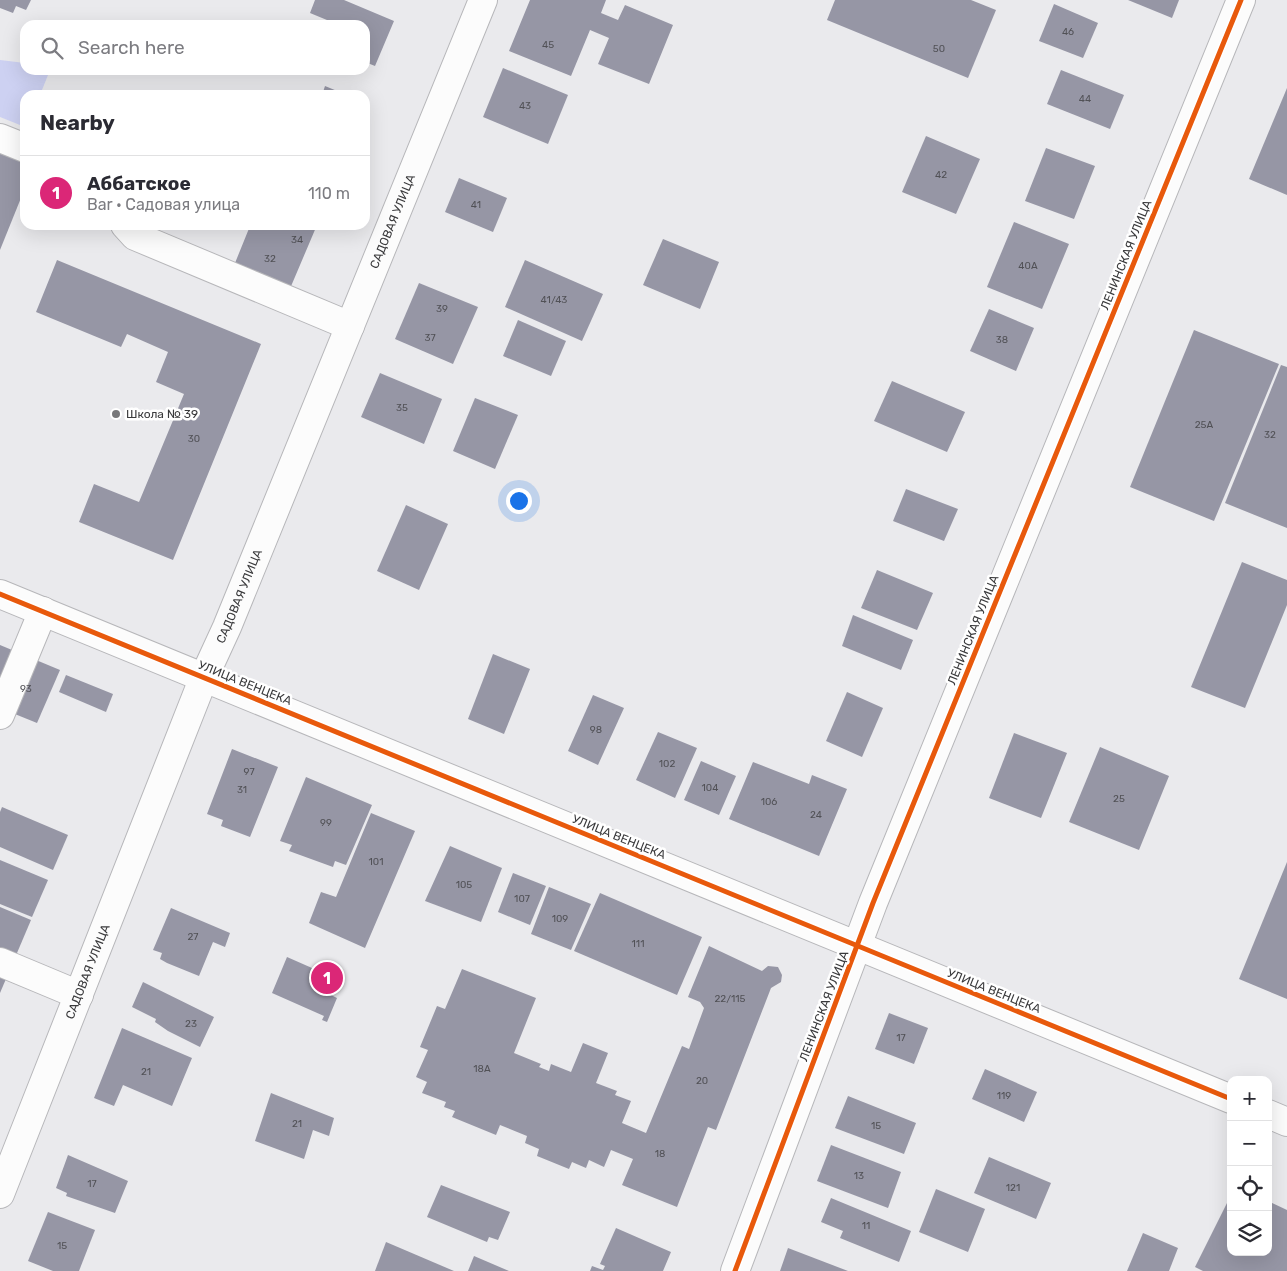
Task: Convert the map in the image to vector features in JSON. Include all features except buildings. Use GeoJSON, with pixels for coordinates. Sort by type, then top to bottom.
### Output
{"type":"FeatureCollection","features":[{"type":"Feature","properties":{"kind":"street","name":"САДОВАЯ УЛИЦА"},"geometry":{"type":"LineString","coordinates":[[0,1194],[8,1151],[79,995],[204,677],[226,628],[483,0]]}},
{"type":"Feature","properties":{"kind":"street","name":"ЛЕНИНСКАЯ УЛИЦА"},"geometry":{"type":"LineString","coordinates":[[735,1271],[873,903],[1241,0]]}},
{"type":"Feature","properties":{"kind":"street"},"geometry":{"type":"LineString","coordinates":[[0,138],[20,146]]}},
{"type":"Feature","properties":{"kind":"street"},"geometry":{"type":"LineString","coordinates":[[130,230],[135,236],[350,326]]}},
{"type":"Feature","properties":{"kind":"street","name":"УЛИЦА ВЕНЦЕКА"},"geometry":{"type":"LineString","coordinates":[[0,594],[1227,1097]]}},
{"type":"Feature","properties":{"kind":"street"},"geometry":{"type":"LineString","coordinates":[[0,715],[43,611]]}},
{"type":"Feature","properties":{"kind":"street"},"geometry":{"type":"LineString","coordinates":[[0,962],[79,995]]}},
{"type":"Feature","properties":{"kind":"street"},"geometry":{"type":"LineString","coordinates":[[1272,1116],[1287,1122]]}},
{"type":"Feature","properties":{"kind":"shaded area"},"geometry":{"type":"Polygon","coordinates":[[[0,60],[20,62],[20,75],[48,75],[42,90],[20,90],[20,125],[0,117],[0,60]]]}},
{"type":"Feature","properties":{"kind":"cycle path"},"geometry":{"type":"LineString","coordinates":[[735,1271],[873,903],[1241,0]]}},
{"type":"Feature","properties":{"kind":"cycle path"},"geometry":{"type":"LineString","coordinates":[[0,594],[1227,1097]]}},
{"type":"Feature","properties":{"kind":"place","name":"Школа № 39"},"geometry":{"type":"Point","coordinates":[116,414]}},
{"type":"Feature","properties":{"kind":"place","name":"Аббатское"},"geometry":{"type":"Point","coordinates":[327,978]}}]}
